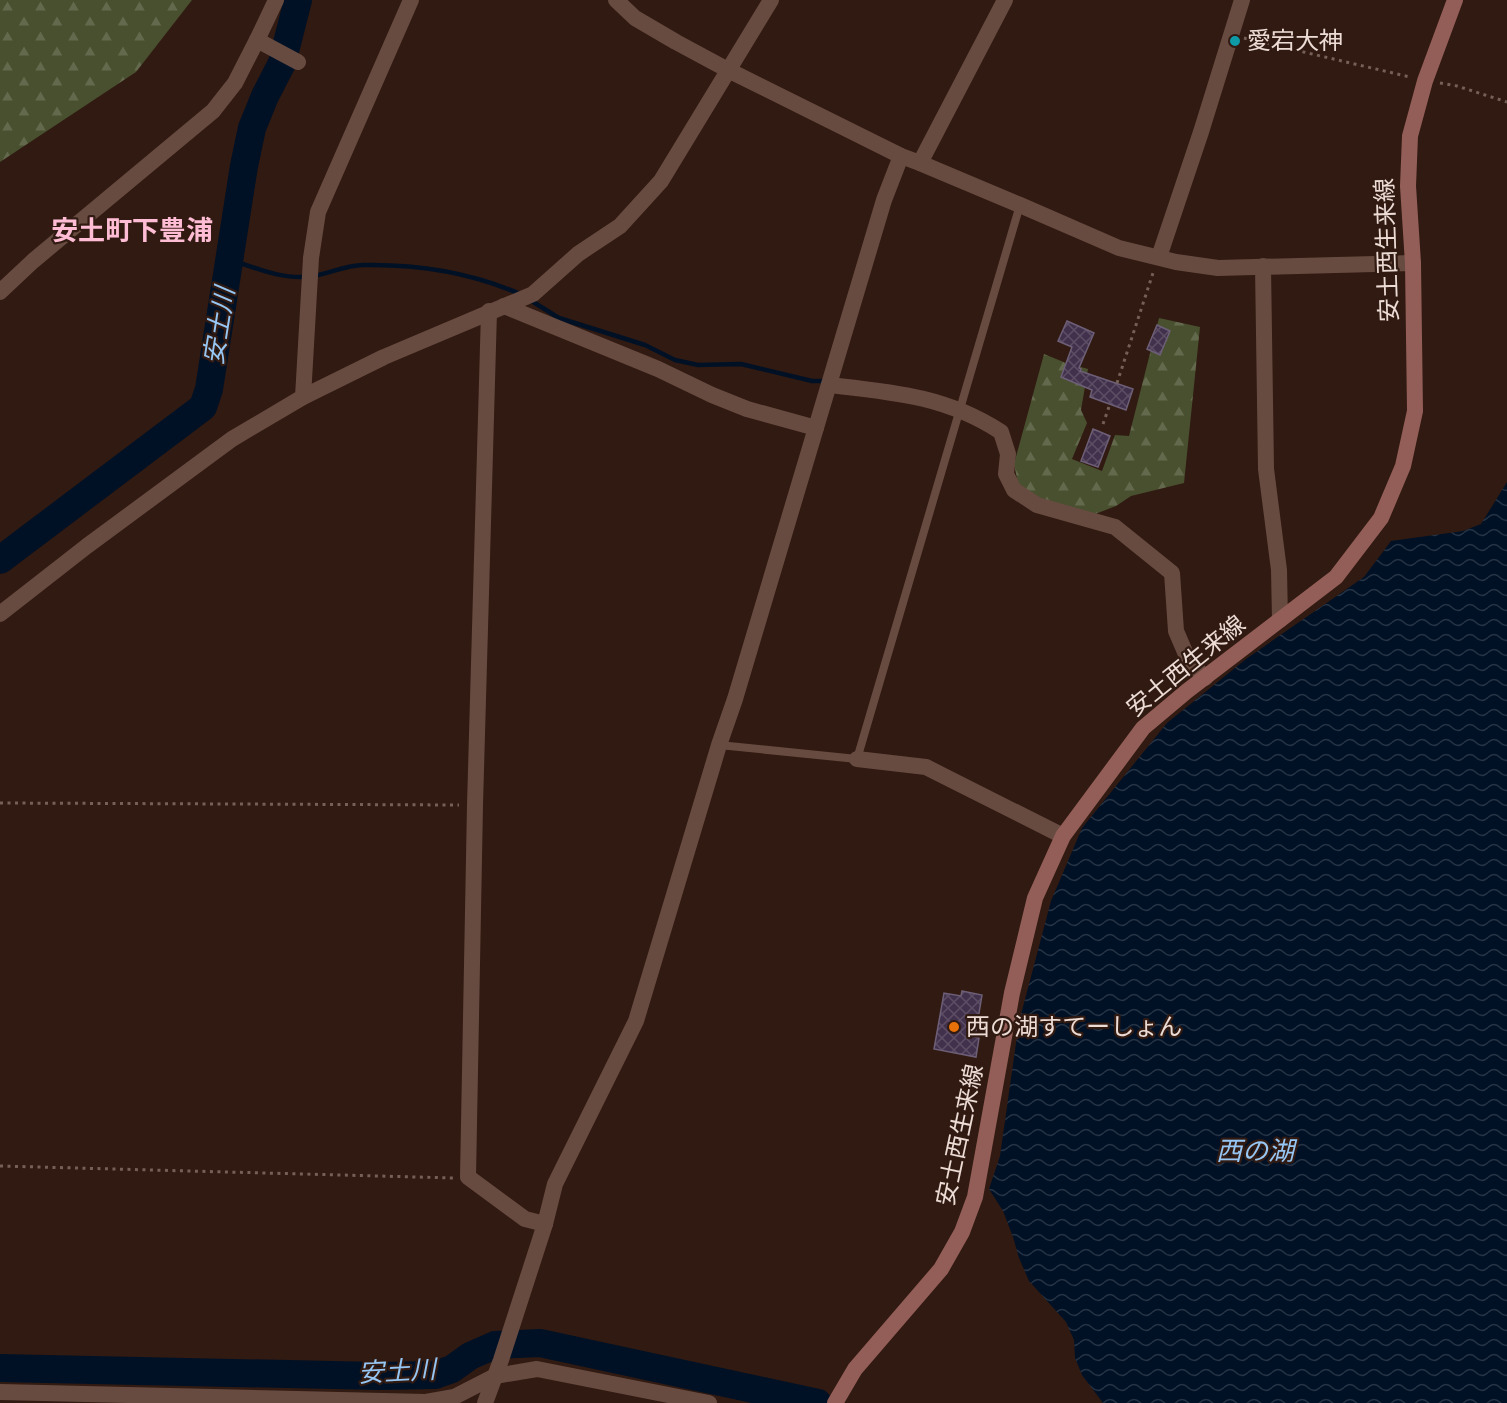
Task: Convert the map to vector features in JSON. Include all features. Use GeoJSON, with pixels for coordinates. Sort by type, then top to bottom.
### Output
{"type":"FeatureCollection","features":[{"type":"Feature","properties":{"kind":"main road","name":"安土西生来線"},"geometry":{"type":"LineString","coordinates":[[839,1396],[855,1369],[941,1269],[962,1232],[975,1197],[1012,993],[1035,898],[1063,836],[1143,728],[1336,578],[1381,518],[1403,466],[1415,411],[1413,263],[1408,186],[1410,136],[1425,81],[1455,0]]}},
{"type":"Feature","properties":{"kind":"street"},"geometry":{"type":"LineString","coordinates":[[0,292],[33,261],[213,111],[235,83],[276,0]]}},
{"type":"Feature","properties":{"kind":"street"},"geometry":{"type":"LineString","coordinates":[[303,398],[310,266],[318,212],[411,0]]}},
{"type":"Feature","properties":{"kind":"street"},"geometry":{"type":"LineString","coordinates":[[616,0],[635,18],[728,70],[901,156],[1119,248],[1176,262],[1218,268],[1413,263]]}},
{"type":"Feature","properties":{"kind":"street"},"geometry":{"type":"LineString","coordinates":[[0,614],[87,546],[232,439],[303,398],[384,357],[533,294],[578,254],[620,226],[661,181],[771,0]]}},
{"type":"Feature","properties":{"kind":"street"},"geometry":{"type":"LineString","coordinates":[[920,163],[1005,0]]}},
{"type":"Feature","properties":{"kind":"street"},"geometry":{"type":"LineString","coordinates":[[1159,257],[1242,0]]}},
{"type":"Feature","properties":{"kind":"street"},"geometry":{"type":"LineString","coordinates":[[257,40],[298,62]]}},
{"type":"Feature","properties":{"kind":"street"},"geometry":{"type":"LineString","coordinates":[[485,1403],[545,1224],[555,1184],[636,1021],[884,200],[901,156]]}},
{"type":"Feature","properties":{"kind":"street"},"geometry":{"type":"LineString","coordinates":[[1263,267],[1266,469],[1279,570],[1280,620]]}},
{"type":"Feature","properties":{"kind":"street"},"geometry":{"type":"LineString","coordinates":[[503,306],[658,369],[747,409],[816,428]]}},
{"type":"Feature","properties":{"kind":"street"},"geometry":{"type":"LineString","coordinates":[[503,306],[476,805],[468,1177],[525,1219],[545,1224]]}},
{"type":"Feature","properties":{"kind":"street"},"geometry":{"type":"LineString","coordinates":[[829,385],[894,392],[933,400],[982,419],[1001,432],[1008,454],[1006,474],[1014,489],[1037,505],[1115,527],[1172,573],[1176,632],[1188,659],[1205,678]]}},
{"type":"Feature","properties":{"kind":"street"},"geometry":{"type":"LineString","coordinates":[[857,759],[926,767],[1063,836]]}},
{"type":"Feature","properties":{"kind":"street"},"geometry":{"type":"LineString","coordinates":[[0,1392],[426,1402],[454,1397],[498,1368],[537,1369],[709,1403]]}},
{"type":"Feature","properties":{"kind":"lane"},"geometry":{"type":"LineString","coordinates":[[719,745],[857,759],[1020,205]]}},
{"type":"Feature","properties":{"kind":"path"},"geometry":{"type":"LineString","coordinates":[[1231,34],[1425,81],[1457,86],[1507,102]]}},
{"type":"Feature","properties":{"kind":"path"},"geometry":{"type":"LineString","coordinates":[[1117,383],[1159,257]]}},
{"type":"Feature","properties":{"kind":"path"},"geometry":{"type":"LineString","coordinates":[[1104,424],[1110,404]]}},
{"type":"Feature","properties":{"kind":"path"},"geometry":{"type":"LineString","coordinates":[[0,803],[476,805]]}},
{"type":"Feature","properties":{"kind":"path"},"geometry":{"type":"LineString","coordinates":[[0,1166],[468,1177]]}},
{"type":"Feature","properties":{"kind":"green space"},"geometry":{"type":"Polygon","coordinates":[[[0,0],[192,0],[136,72],[0,162],[0,0]]]}},
{"type":"Feature","properties":{"kind":"green space"},"geometry":{"type":"Polygon","coordinates":[[[1159,318],[1200,327],[1184,483],[1131,496],[1116,506],[1090,516],[1041,502],[1019,488],[1014,464],[1044,354],[1088,369],[1081,410],[1087,423],[1072,459],[1102,471],[1115,435],[1129,436],[1159,318]]]}},
{"type":"Feature","properties":{"kind":"water","name":"西の湖"},"geometry":{"type":"Polygon","coordinates":[[[1507,482],[1507,1403],[1103,1403],[1082,1375],[1075,1358],[1074,1340],[1066,1322],[1029,1281],[1003,1211],[989,1189],[1000,1156],[1019,1022],[1051,901],[1082,828],[1167,723],[1246,659],[1364,577],[1391,541],[1463,531],[1481,524],[1507,482]]]}},
{"type":"Feature","properties":{"kind":"building"},"geometry":{"type":"Polygon","coordinates":[[[1067,321],[1094,333],[1079,368],[1080,371],[1133,389],[1126,410],[1090,397],[1092,390],[1061,377],[1072,347],[1058,341],[1067,321]]]}},
{"type":"Feature","properties":{"kind":"building"},"geometry":{"type":"Polygon","coordinates":[[[1157,325],[1170,331],[1160,355],[1147,349],[1157,325]]]}},
{"type":"Feature","properties":{"kind":"building"},"geometry":{"type":"Polygon","coordinates":[[[1093,429],[1110,436],[1098,467],[1081,461],[1093,429]]]}},
{"type":"Feature","properties":{"kind":"building","name":"西の湖すてーしょん"},"geometry":{"type":"Polygon","coordinates":[[[962,991],[982,995],[975,1037],[979,1038],[976,1057],[934,1049],[944,993],[961,996],[962,991]]]}},
{"type":"Feature","properties":{"kind":"waterway","name":"安土川"},"geometry":{"type":"LineString","coordinates":[[0,560],[203,407],[209,389],[252,128],[282,63],[298,0]]}},
{"type":"Feature","properties":{"kind":"waterway"},"geometry":{"type":"LineString","coordinates":[[229,259],[270,273],[292,277],[314,276],[357,265],[423,268],[482,280],[520,294]]}},
{"type":"Feature","properties":{"kind":"waterway"},"geometry":{"type":"LineString","coordinates":[[530,300],[559,318],[645,345],[675,360],[698,365],[741,364],[812,381],[827,381]]}},
{"type":"Feature","properties":{"kind":"waterway","name":"安土川"},"geometry":{"type":"LineString","coordinates":[[0,1368],[379,1376],[435,1375],[452,1369],[470,1356],[495,1345],[540,1343],[818,1403]]}},
{"type":"Feature","properties":{"kind":"place","name":"愛宕大神"},"geometry":{"type":"Point","coordinates":[1235,41]}},
{"type":"Feature","properties":{"kind":"place","name":"西の湖すてーしょん"},"geometry":{"type":"Point","coordinates":[954,1027]}},
{"type":"Feature","properties":{"kind":"district","name":"安土町下豊浦"},"geometry":{"type":"Point","coordinates":[132,231]}}]}
